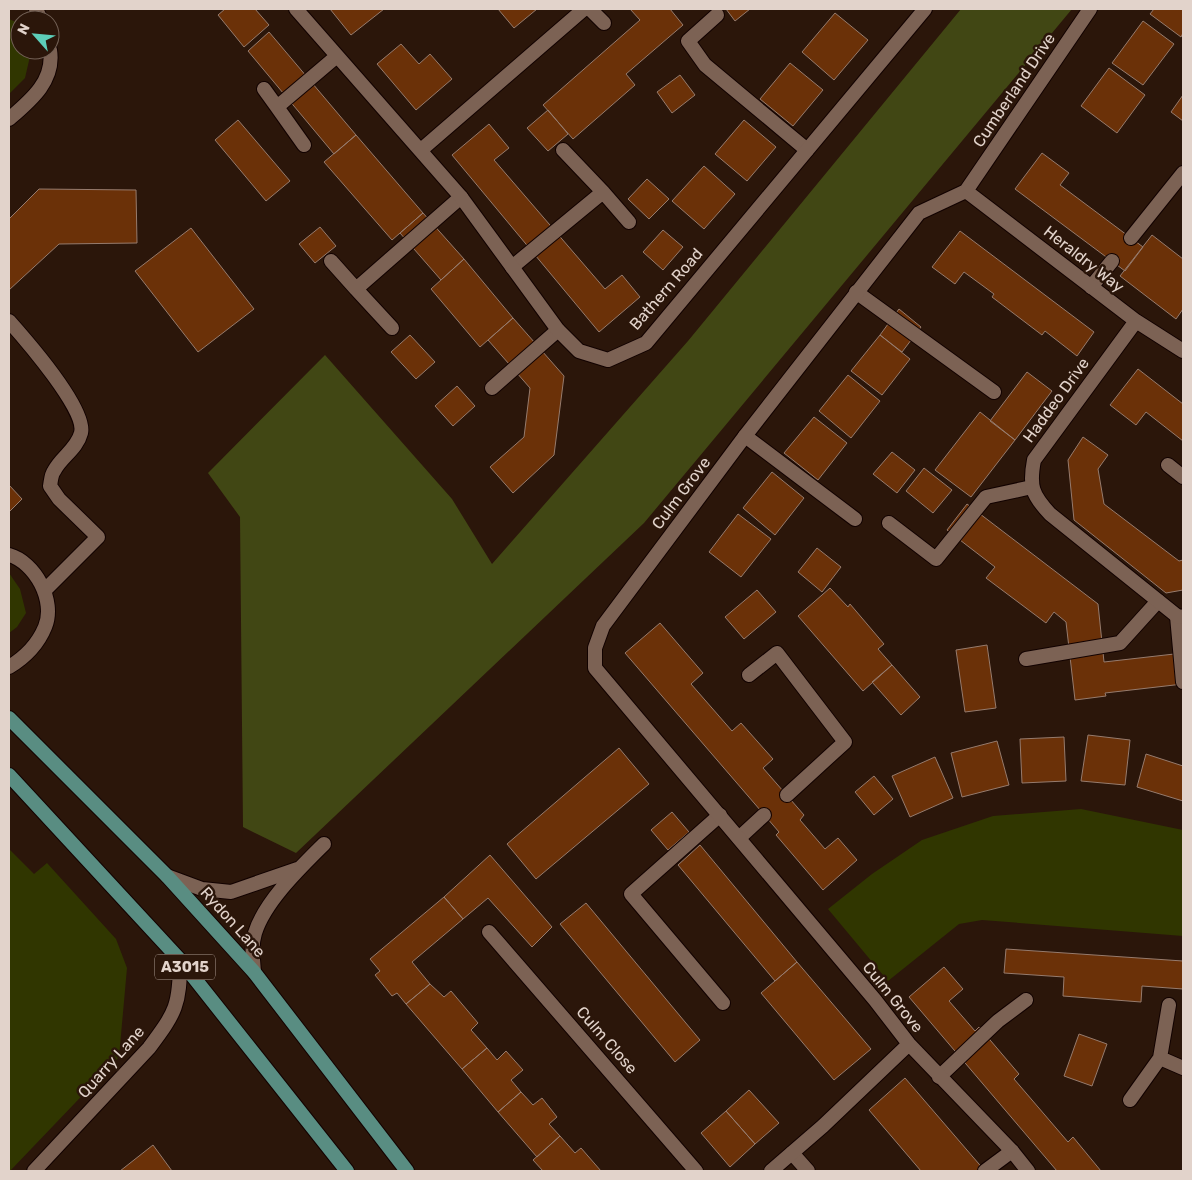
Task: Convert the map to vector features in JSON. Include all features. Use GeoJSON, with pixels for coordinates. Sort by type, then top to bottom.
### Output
{"type":"FeatureCollection","features":[{"type":"Feature","properties":{"kind":"main road","name":"Rydon Lane"},"geometry":{"type":"LineString","coordinates":[[9,718],[167,876],[254,972],[407,1171]]}},
{"type":"Feature","properties":{"kind":"main road","name":"A3015"},"geometry":{"type":"LineString","coordinates":[[9,775],[180,960],[346,1171]]}},
{"type":"Feature","properties":{"kind":"street","name":"Bathern Road"},"geometry":{"type":"LineString","coordinates":[[296,9],[461,197],[558,330],[579,351],[608,360],[646,342],[925,9]]}},
{"type":"Feature","properties":{"kind":"street"},"geometry":{"type":"LineString","coordinates":[[420,150],[584,9]]}},
{"type":"Feature","properties":{"kind":"street"},"geometry":{"type":"LineString","coordinates":[[590,9],[604,24]]}},
{"type":"Feature","properties":{"kind":"street","name":"Cumberland Drive"},"geometry":{"type":"LineString","coordinates":[[966,191],[1090,9]]}},
{"type":"Feature","properties":{"kind":"street"},"geometry":{"type":"LineString","coordinates":[[717,15],[688,41],[704,65],[807,150]]}},
{"type":"Feature","properties":{"kind":"street"},"geometry":{"type":"LineString","coordinates":[[277,107],[337,56]]}},
{"type":"Feature","properties":{"kind":"street"},"geometry":{"type":"LineString","coordinates":[[9,119],[44,86],[52,60]]}},
{"type":"Feature","properties":{"kind":"street"},"geometry":{"type":"LineString","coordinates":[[264,90],[304,145]]}},
{"type":"Feature","properties":{"kind":"street"},"geometry":{"type":"LineString","coordinates":[[563,150],[629,222]]}},
{"type":"Feature","properties":{"kind":"street"},"geometry":{"type":"LineString","coordinates":[[1131,238],[1183,173]]}},
{"type":"Feature","properties":{"kind":"street","name":"Heraldry Way"},"geometry":{"type":"LineString","coordinates":[[966,191],[1136,321],[1182,349]]}},
{"type":"Feature","properties":{"kind":"street","name":"Culm Grove"},"geometry":{"type":"LineString","coordinates":[[966,191],[919,213],[856,292],[745,436],[603,626],[595,648],[595,668],[875,1000],[909,1044],[1012,1150],[1028,1171]]}},
{"type":"Feature","properties":{"kind":"street"},"geometry":{"type":"LineString","coordinates":[[512,267],[603,192]]}},
{"type":"Feature","properties":{"kind":"street"},"geometry":{"type":"LineString","coordinates":[[356,289],[461,197]]}},
{"type":"Feature","properties":{"kind":"street"},"geometry":{"type":"LineString","coordinates":[[331,261],[392,328]]}},
{"type":"Feature","properties":{"kind":"street"},"geometry":{"type":"LineString","coordinates":[[1092,287],[1112,261]]}},
{"type":"Feature","properties":{"kind":"street"},"geometry":{"type":"LineString","coordinates":[[856,292],[994,392]]}},
{"type":"Feature","properties":{"kind":"street"},"geometry":{"type":"LineString","coordinates":[[9,320],[46,364],[80,420],[82,432],[74,446],[53,472],[50,486],[59,499],[98,537],[44,591]]}},
{"type":"Feature","properties":{"kind":"street","name":"Haddeo Drive"},"geometry":{"type":"LineString","coordinates":[[1032,487],[1030,478],[1034,460],[1136,321]]}},
{"type":"Feature","properties":{"kind":"street"},"geometry":{"type":"LineString","coordinates":[[492,388],[558,330]]}},
{"type":"Feature","properties":{"kind":"street"},"geometry":{"type":"LineString","coordinates":[[745,436],[855,519]]}},
{"type":"Feature","properties":{"kind":"street"},"geometry":{"type":"LineString","coordinates":[[1168,465],[1183,477]]}},
{"type":"Feature","properties":{"kind":"street"},"geometry":{"type":"LineString","coordinates":[[888,523],[936,559],[986,497],[1032,487],[1036,500],[1050,514],[1180,617],[1183,682]]}},
{"type":"Feature","properties":{"kind":"street"},"geometry":{"type":"LineString","coordinates":[[9,556],[17,558],[36,574],[44,591],[46,626],[34,646],[9,667]]}},
{"type":"Feature","properties":{"kind":"street"},"geometry":{"type":"LineString","coordinates":[[1026,660],[1120,643],[1158,601]]}},
{"type":"Feature","properties":{"kind":"street"},"geometry":{"type":"LineString","coordinates":[[749,675],[778,652],[845,742],[787,795]]}},
{"type":"Feature","properties":{"kind":"street"},"geometry":{"type":"LineString","coordinates":[[739,838],[764,815]]}},
{"type":"Feature","properties":{"kind":"street"},"geometry":{"type":"LineString","coordinates":[[720,816],[631,894],[723,1003]]}},
{"type":"Feature","properties":{"kind":"street"},"geometry":{"type":"LineString","coordinates":[[254,972],[252,949],[255,932],[268,907],[324,844]]}},
{"type":"Feature","properties":{"kind":"street"},"geometry":{"type":"LineString","coordinates":[[167,876],[202,889],[231,892],[301,868]]}},
{"type":"Feature","properties":{"kind":"street","name":"Culm Close"},"geometry":{"type":"LineString","coordinates":[[489,932],[696,1171]]}},
{"type":"Feature","properties":{"kind":"street","name":"Quarry Lane"},"geometry":{"type":"LineString","coordinates":[[34,1171],[149,1048],[164,1027],[177,1006],[180,960]]}},
{"type":"Feature","properties":{"kind":"street"},"geometry":{"type":"LineString","coordinates":[[939,1077],[998,1021],[1026,1000]]}},
{"type":"Feature","properties":{"kind":"street"},"geometry":{"type":"LineString","coordinates":[[1130,1100],[1160,1058],[1169,1005]]}},
{"type":"Feature","properties":{"kind":"street"},"geometry":{"type":"LineString","coordinates":[[771,1171],[909,1044]]}},
{"type":"Feature","properties":{"kind":"street"},"geometry":{"type":"LineString","coordinates":[[1160,1058],[1183,1068]]}},
{"type":"Feature","properties":{"kind":"street"},"geometry":{"type":"LineString","coordinates":[[986,1171],[1012,1150]]}},
{"type":"Feature","properties":{"kind":"street"},"geometry":{"type":"LineString","coordinates":[[792,1153],[808,1171]]}},
{"type":"Feature","properties":{"kind":"green space"},"geometry":{"type":"Polygon","coordinates":[[[961,9],[1072,9],[644,523],[296,853],[243,827],[240,517],[208,473],[325,355],[452,499],[492,564],[688,341],[961,9]]]}},
{"type":"Feature","properties":{"kind":"green space"},"geometry":{"type":"Polygon","coordinates":[[[9,19],[10,60],[29,60],[25,78],[9,94],[9,19]]]}},
{"type":"Feature","properties":{"kind":"green space"},"geometry":{"type":"Polygon","coordinates":[[[9,573],[20,589],[26,613],[17,627],[9,633],[9,573]]]}},
{"type":"Feature","properties":{"kind":"green space"},"geometry":{"type":"Polygon","coordinates":[[[1081,809],[1183,830],[1183,936],[982,920],[959,924],[888,981],[828,909],[872,874],[922,840],[993,816],[1081,809]]]}},
{"type":"Feature","properties":{"kind":"green space"},"geometry":{"type":"Polygon","coordinates":[[[9,849],[34,874],[47,863],[116,939],[127,968],[119,1057],[10,1171],[9,849]]]}},
{"type":"Feature","properties":{"kind":"building"},"geometry":{"type":"Polygon","coordinates":[[[225,9],[255,9],[269,25],[244,47],[218,15],[225,9]]]}},
{"type":"Feature","properties":{"kind":"building"},"geometry":{"type":"Polygon","coordinates":[[[330,9],[384,9],[351,35],[330,9]]]}},
{"type":"Feature","properties":{"kind":"building"},"geometry":{"type":"Polygon","coordinates":[[[498,9],[537,9],[514,28],[498,9]]]}},
{"type":"Feature","properties":{"kind":"building"},"geometry":{"type":"Polygon","coordinates":[[[630,9],[670,9],[683,25],[626,74],[635,85],[573,139],[543,105],[640,20],[630,9]]]}},
{"type":"Feature","properties":{"kind":"building"},"geometry":{"type":"Polygon","coordinates":[[[726,9],[750,9],[735,21],[726,9]]]}},
{"type":"Feature","properties":{"kind":"building"},"geometry":{"type":"Polygon","coordinates":[[[1154,9],[1183,9],[1183,33],[1181,37],[1150,14],[1154,9]]]}},
{"type":"Feature","properties":{"kind":"building"},"geometry":{"type":"Polygon","coordinates":[[[835,13],[868,40],[834,80],[802,52],[835,13]]]}},
{"type":"Feature","properties":{"kind":"building"},"geometry":{"type":"Polygon","coordinates":[[[1143,21],[1174,44],[1143,85],[1112,63],[1143,21]]]}},
{"type":"Feature","properties":{"kind":"building"},"geometry":{"type":"Polygon","coordinates":[[[269,32],[356,135],[334,154],[248,51],[269,32]]]}},
{"type":"Feature","properties":{"kind":"building"},"geometry":{"type":"Polygon","coordinates":[[[401,44],[419,64],[430,54],[452,79],[416,110],[377,64],[401,44]]]}},
{"type":"Feature","properties":{"kind":"building"},"geometry":{"type":"Polygon","coordinates":[[[790,63],[823,90],[793,126],[760,99],[790,63]]]}},
{"type":"Feature","properties":{"kind":"building"},"geometry":{"type":"Polygon","coordinates":[[[1109,68],[1145,95],[1117,133],[1081,106],[1109,68]]]}},
{"type":"Feature","properties":{"kind":"building"},"geometry":{"type":"Polygon","coordinates":[[[680,75],[695,95],[672,113],[657,92],[680,75]]]}},
{"type":"Feature","properties":{"kind":"building"},"geometry":{"type":"Polygon","coordinates":[[[1183,95],[1183,121],[1171,112],[1183,95]]]}},
{"type":"Feature","properties":{"kind":"building"},"geometry":{"type":"Polygon","coordinates":[[[548,110],[568,134],[548,151],[527,128],[548,110]]]}},
{"type":"Feature","properties":{"kind":"building"},"geometry":{"type":"Polygon","coordinates":[[[238,120],[290,181],[266,201],[215,140],[238,120]]]}},
{"type":"Feature","properties":{"kind":"building"},"geometry":{"type":"Polygon","coordinates":[[[744,120],[776,147],[747,181],[715,154],[744,120]]]}},
{"type":"Feature","properties":{"kind":"building"},"geometry":{"type":"Polygon","coordinates":[[[489,124],[509,148],[494,160],[605,289],[622,275],[640,297],[599,332],[452,155],[489,124]]]}},
{"type":"Feature","properties":{"kind":"building"},"geometry":{"type":"Polygon","coordinates":[[[356,135],[423,213],[392,240],[324,162],[356,135]]]}},
{"type":"Feature","properties":{"kind":"building"},"geometry":{"type":"Polygon","coordinates":[[[1042,153],[1069,173],[1060,185],[1143,247],[1125,271],[1015,189],[1042,153]]]}},
{"type":"Feature","properties":{"kind":"building"},"geometry":{"type":"Polygon","coordinates":[[[704,166],[735,194],[704,229],[672,201],[704,166]]]}},
{"type":"Feature","properties":{"kind":"building"},"geometry":{"type":"Polygon","coordinates":[[[647,179],[669,199],[649,219],[628,199],[647,179]]]}},
{"type":"Feature","properties":{"kind":"building"},"geometry":{"type":"Polygon","coordinates":[[[39,189],[136,190],[137,243],[59,244],[9,290],[9,219],[39,189]]]}},
{"type":"Feature","properties":{"kind":"building"},"geometry":{"type":"Polygon","coordinates":[[[423,213],[464,259],[441,280],[400,233],[423,213]]]}},
{"type":"Feature","properties":{"kind":"building"},"geometry":{"type":"Polygon","coordinates":[[[320,227],[336,246],[315,263],[299,244],[320,227]]]}},
{"type":"Feature","properties":{"kind":"building"},"geometry":{"type":"Polygon","coordinates":[[[191,228],[254,309],[198,352],[135,271],[191,228]]]}},
{"type":"Feature","properties":{"kind":"building"},"geometry":{"type":"Polygon","coordinates":[[[663,230],[683,247],[663,270],[643,252],[663,230]]]}},
{"type":"Feature","properties":{"kind":"building"},"geometry":{"type":"Polygon","coordinates":[[[960,231],[1094,332],[1077,356],[1045,331],[1042,335],[992,297],[994,294],[964,272],[955,284],[932,267],[960,231]]]}},
{"type":"Feature","properties":{"kind":"building"},"geometry":{"type":"Polygon","coordinates":[[[1152,235],[1183,259],[1183,309],[1176,319],[1120,276],[1152,235]]]}},
{"type":"Feature","properties":{"kind":"building"},"geometry":{"type":"Polygon","coordinates":[[[464,259],[513,318],[480,347],[431,289],[464,259]]]}},
{"type":"Feature","properties":{"kind":"building"},"geometry":{"type":"Polygon","coordinates":[[[899,309],[921,327],[902,352],[880,335],[899,309]]]}},
{"type":"Feature","properties":{"kind":"building"},"geometry":{"type":"Polygon","coordinates":[[[513,318],[564,376],[554,455],[513,493],[490,467],[524,437],[530,388],[488,340],[513,318]]]}},
{"type":"Feature","properties":{"kind":"building"},"geometry":{"type":"Polygon","coordinates":[[[410,335],[435,362],[416,379],[391,352],[410,335]]]}},
{"type":"Feature","properties":{"kind":"building"},"geometry":{"type":"Polygon","coordinates":[[[880,335],[910,359],[882,395],[851,371],[880,335]]]}},
{"type":"Feature","properties":{"kind":"building"},"geometry":{"type":"Polygon","coordinates":[[[1138,369],[1183,404],[1183,441],[1146,412],[1136,425],[1110,405],[1138,369]]]}},
{"type":"Feature","properties":{"kind":"building"},"geometry":{"type":"Polygon","coordinates":[[[1027,372],[1052,391],[1015,440],[990,421],[1027,372]]]}},
{"type":"Feature","properties":{"kind":"building"},"geometry":{"type":"Polygon","coordinates":[[[848,375],[880,401],[851,438],[819,411],[848,375]]]}},
{"type":"Feature","properties":{"kind":"building"},"geometry":{"type":"Polygon","coordinates":[[[457,386],[475,406],[453,426],[435,406],[457,386]]]}},
{"type":"Feature","properties":{"kind":"building"},"geometry":{"type":"Polygon","coordinates":[[[980,412],[1015,440],[971,497],[935,470],[980,412]]]}},
{"type":"Feature","properties":{"kind":"building"},"geometry":{"type":"Polygon","coordinates":[[[814,417],[847,443],[818,480],[784,453],[814,417]]]}},
{"type":"Feature","properties":{"kind":"building"},"geometry":{"type":"Polygon","coordinates":[[[1083,437],[1108,455],[1098,469],[1104,504],[1179,561],[1183,560],[1183,590],[1166,593],[1074,520],[1068,460],[1083,437]]]}},
{"type":"Feature","properties":{"kind":"building"},"geometry":{"type":"Polygon","coordinates":[[[892,452],[915,470],[897,493],[873,474],[892,452]]]}},
{"type":"Feature","properties":{"kind":"building"},"geometry":{"type":"Polygon","coordinates":[[[924,468],[952,490],[933,513],[906,491],[924,468]]]}},
{"type":"Feature","properties":{"kind":"building"},"geometry":{"type":"Polygon","coordinates":[[[772,472],[804,498],[775,535],[743,508],[772,472]]]}},
{"type":"Feature","properties":{"kind":"building"},"geometry":{"type":"Polygon","coordinates":[[[9,485],[22,499],[9,512],[9,485]]]}},
{"type":"Feature","properties":{"kind":"building"},"geometry":{"type":"Polygon","coordinates":[[[967,504],[1098,604],[1104,662],[1183,653],[1183,684],[1105,693],[1106,696],[1075,700],[1066,622],[1054,612],[1046,623],[986,578],[995,567],[947,530],[967,504]]]}},
{"type":"Feature","properties":{"kind":"building"},"geometry":{"type":"Polygon","coordinates":[[[738,514],[771,539],[741,577],[709,552],[738,514]]]}},
{"type":"Feature","properties":{"kind":"building"},"geometry":{"type":"Polygon","coordinates":[[[817,548],[841,567],[822,592],[798,572],[817,548]]]}},
{"type":"Feature","properties":{"kind":"building"},"geometry":{"type":"Polygon","coordinates":[[[830,588],[848,607],[850,604],[884,644],[878,649],[892,665],[863,691],[798,616],[830,588]]]}},
{"type":"Feature","properties":{"kind":"building"},"geometry":{"type":"Polygon","coordinates":[[[757,590],[776,612],[744,639],[725,617],[757,590]]]}},
{"type":"Feature","properties":{"kind":"building"},"geometry":{"type":"Polygon","coordinates":[[[660,623],[703,673],[691,684],[732,731],[741,723],[773,759],[763,768],[804,815],[800,820],[825,849],[838,838],[857,860],[823,890],[776,835],[779,832],[625,653],[660,623]]]}},
{"type":"Feature","properties":{"kind":"building"},"geometry":{"type":"Polygon","coordinates":[[[987,645],[996,708],[965,712],[956,650],[987,645]]]}},
{"type":"Feature","properties":{"kind":"building"},"geometry":{"type":"Polygon","coordinates":[[[892,665],[920,697],[901,715],[872,682],[892,665]]]}},
{"type":"Feature","properties":{"kind":"building"},"geometry":{"type":"Polygon","coordinates":[[[1088,735],[1130,740],[1125,785],[1081,781],[1088,735]]]}},
{"type":"Feature","properties":{"kind":"building"},"geometry":{"type":"Polygon","coordinates":[[[1064,737],[1066,781],[1022,783],[1020,739],[1064,737]]]}},
{"type":"Feature","properties":{"kind":"building"},"geometry":{"type":"Polygon","coordinates":[[[997,741],[1009,785],[962,797],[951,753],[997,741]]]}},
{"type":"Feature","properties":{"kind":"building"},"geometry":{"type":"Polygon","coordinates":[[[619,748],[649,784],[536,879],[507,844],[619,748]]]}},
{"type":"Feature","properties":{"kind":"building"},"geometry":{"type":"Polygon","coordinates":[[[1146,754],[1183,766],[1183,801],[1137,787],[1146,754]]]}},
{"type":"Feature","properties":{"kind":"building"},"geometry":{"type":"Polygon","coordinates":[[[935,757],[953,798],[910,817],[892,776],[935,757]]]}},
{"type":"Feature","properties":{"kind":"building"},"geometry":{"type":"Polygon","coordinates":[[[874,776],[893,799],[874,815],[855,792],[874,776]]]}},
{"type":"Feature","properties":{"kind":"building"},"geometry":{"type":"Polygon","coordinates":[[[672,812],[689,832],[668,850],[651,830],[672,812]]]}},
{"type":"Feature","properties":{"kind":"building"},"geometry":{"type":"Polygon","coordinates":[[[700,845],[797,962],[775,981],[678,865],[700,845]]]}},
{"type":"Feature","properties":{"kind":"building"},"geometry":{"type":"Polygon","coordinates":[[[490,855],[552,927],[532,947],[488,898],[463,919],[444,897],[490,855]]]}},
{"type":"Feature","properties":{"kind":"building"},"geometry":{"type":"Polygon","coordinates":[[[444,897],[463,919],[412,962],[430,984],[406,1004],[397,993],[392,996],[375,975],[380,971],[370,959],[444,897]]]}},
{"type":"Feature","properties":{"kind":"building"},"geometry":{"type":"Polygon","coordinates":[[[586,903],[700,1040],[675,1062],[560,924],[586,903]]]}},
{"type":"Feature","properties":{"kind":"building"},"geometry":{"type":"Polygon","coordinates":[[[1006,949],[1183,961],[1183,989],[1142,986],[1141,1002],[1063,996],[1064,977],[1004,973],[1006,949]]]}},
{"type":"Feature","properties":{"kind":"building"},"geometry":{"type":"Polygon","coordinates":[[[797,962],[871,1049],[834,1080],[761,993],[797,962]]]}},
{"type":"Feature","properties":{"kind":"building"},"geometry":{"type":"Polygon","coordinates":[[[944,967],[963,989],[949,1001],[975,1031],[979,1027],[1019,1074],[1014,1079],[1068,1142],[1073,1137],[1101,1171],[1057,1171],[909,997],[944,967]]]}},
{"type":"Feature","properties":{"kind":"building"},"geometry":{"type":"Polygon","coordinates":[[[430,984],[444,997],[451,991],[478,1023],[471,1030],[487,1048],[462,1069],[406,1004],[430,984]]]}},
{"type":"Feature","properties":{"kind":"building"},"geometry":{"type":"Polygon","coordinates":[[[1079,1034],[1107,1044],[1092,1086],[1064,1076],[1079,1034]]]}},
{"type":"Feature","properties":{"kind":"building"},"geometry":{"type":"Polygon","coordinates":[[[487,1048],[497,1060],[506,1051],[523,1070],[511,1080],[521,1092],[498,1112],[462,1069],[487,1048]]]}},
{"type":"Feature","properties":{"kind":"building"},"geometry":{"type":"Polygon","coordinates":[[[905,1078],[985,1171],[921,1171],[869,1110],[905,1078]]]}},
{"type":"Feature","properties":{"kind":"building"},"geometry":{"type":"Polygon","coordinates":[[[749,1090],[779,1123],[755,1144],[726,1111],[749,1090]]]}},
{"type":"Feature","properties":{"kind":"building"},"geometry":{"type":"Polygon","coordinates":[[[521,1092],[533,1105],[542,1098],[557,1117],[549,1124],[560,1136],[537,1157],[498,1112],[521,1092]]]}},
{"type":"Feature","properties":{"kind":"building"},"geometry":{"type":"Polygon","coordinates":[[[726,1111],[755,1144],[730,1167],[701,1133],[726,1111]]]}},
{"type":"Feature","properties":{"kind":"building"},"geometry":{"type":"Polygon","coordinates":[[[560,1136],[575,1153],[581,1148],[601,1171],[543,1171],[533,1160],[560,1136]]]}},
{"type":"Feature","properties":{"kind":"building"},"geometry":{"type":"Polygon","coordinates":[[[153,1145],[172,1171],[120,1171],[153,1145]]]}}]}
